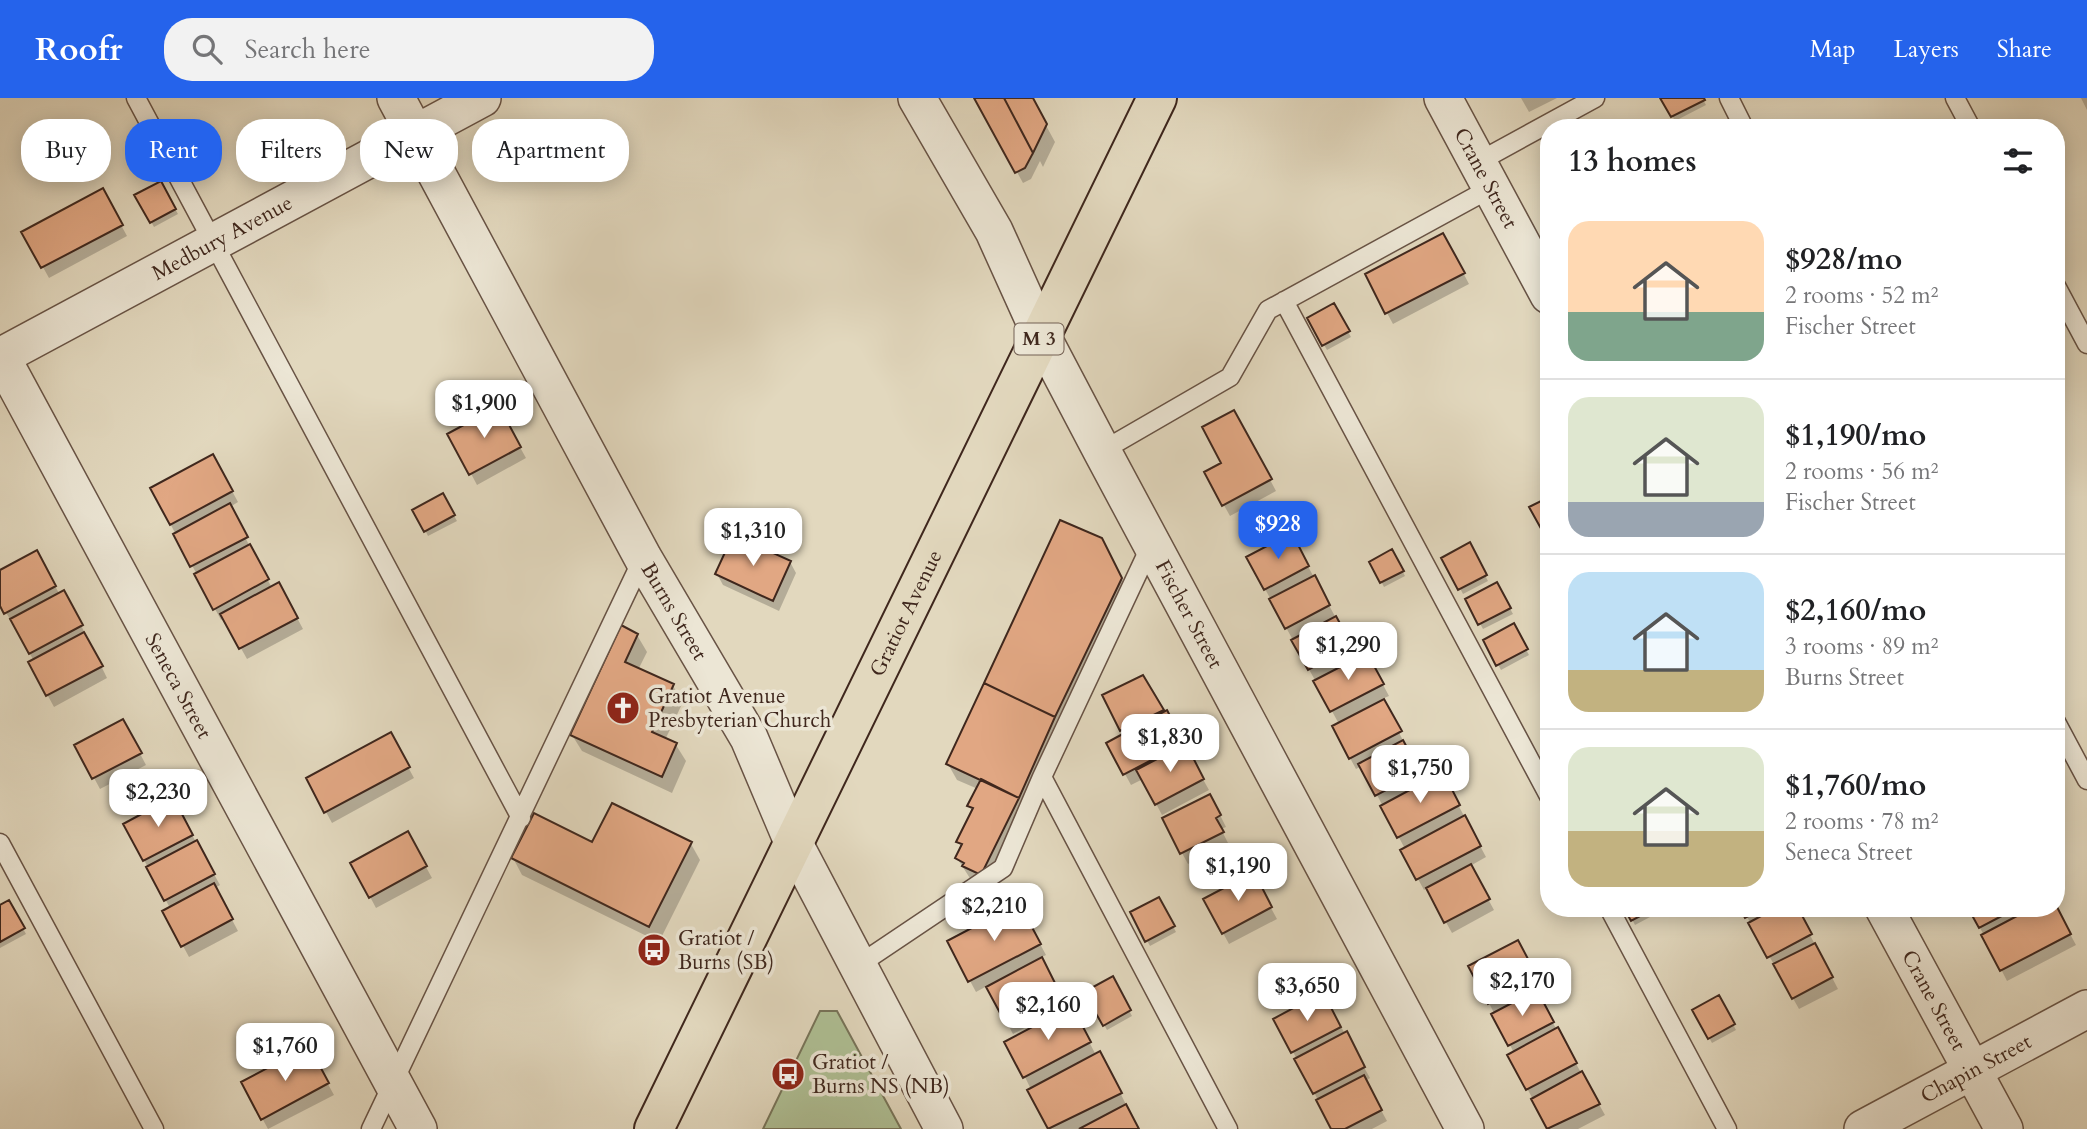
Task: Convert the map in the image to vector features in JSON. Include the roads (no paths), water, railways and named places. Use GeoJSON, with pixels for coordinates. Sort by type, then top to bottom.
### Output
{"type":"FeatureCollection","features":[{"type":"Feature","properties":{"kind":"main road","name":"Gratiot Avenue"},"geometry":{"type":"LineString","coordinates":[[654,1129],[1157,98]]}},
{"type":"Feature","properties":{"kind":"street","name":"Burns Street"},"geometry":{"type":"LineString","coordinates":[[396,98],[407,119]]}},
{"type":"Feature","properties":{"kind":"street","name":"Medbury Avenue"},"geometry":{"type":"LineString","coordinates":[[443,119],[482,98]]}},
{"type":"Feature","properties":{"kind":"street","name":"Fischer Street"},"geometry":{"type":"LineString","coordinates":[[916,98],[994,232],[1041,335],[1465,1129]]}},
{"type":"Feature","properties":{"kind":"street","name":"Crane Street"},"geometry":{"type":"LineString","coordinates":[[1443,98],[1540,278]]}},
{"type":"Feature","properties":{"kind":"street","name":"Medbury Avenue"},"geometry":{"type":"LineString","coordinates":[[0,356],[360,164]]}},
{"type":"Feature","properties":{"kind":"street","name":"Burns Street"},"geometry":{"type":"LineString","coordinates":[[441,182],[643,558],[749,738],[793,842],[944,1129]]}},
{"type":"Feature","properties":{"kind":"street","name":"Seneca Street"},"geometry":{"type":"LineString","coordinates":[[0,356],[418,1129]]}},
{"type":"Feature","properties":{"kind":"street","name":"Crane Street"},"geometry":{"type":"LineString","coordinates":[[1889,917],[2004,1129]]}},
{"type":"Feature","properties":{"kind":"street","name":"Chapin Street"},"geometry":{"type":"LineString","coordinates":[[1863,1129],[2087,1009]]}},
{"type":"Feature","properties":{"kind":"lane"},"geometry":{"type":"LineString","coordinates":[[136,98],[521,818]]}},
{"type":"Feature","properties":{"kind":"lane"},"geometry":{"type":"LineString","coordinates":[[1565,119],[1595,98]]}},
{"type":"Feature","properties":{"kind":"lane"},"geometry":{"type":"LineString","coordinates":[[1729,98],[1740,119]]}},
{"type":"Feature","properties":{"kind":"lane"},"geometry":{"type":"LineString","coordinates":[[1955,98],[1966,119]]}},
{"type":"Feature","properties":{"kind":"lane"},"geometry":{"type":"LineString","coordinates":[[1102,451],[1230,377],[1268,310],[1484,175],[1540,136]]}},
{"type":"Feature","properties":{"kind":"lane"},"geometry":{"type":"LineString","coordinates":[[1284,301],[1540,779]]}},
{"type":"Feature","properties":{"kind":"lane"},"geometry":{"type":"LineString","coordinates":[[2065,303],[2087,344]]}},
{"type":"Feature","properties":{"kind":"lane"},"geometry":{"type":"LineString","coordinates":[[856,966],[1003,868],[1042,777],[1152,545]]}},
{"type":"Feature","properties":{"kind":"lane"},"geometry":{"type":"LineString","coordinates":[[371,1129],[394,1087],[643,558]]}},
{"type":"Feature","properties":{"kind":"lane"},"geometry":{"type":"LineString","coordinates":[[2065,739],[2087,780]]}},
{"type":"Feature","properties":{"kind":"lane"},"geometry":{"type":"LineString","coordinates":[[1042,777],[1228,1129]]}},
{"type":"Feature","properties":{"kind":"lane"},"geometry":{"type":"LineString","coordinates":[[0,843],[154,1129]]}},
{"type":"Feature","properties":{"kind":"lane"},"geometry":{"type":"LineString","coordinates":[[1614,917],[1727,1129]]}},
{"type":"Feature","properties":{"kind":"place","name":"Gratiot Avenue Presbyterian Church"},"geometry":{"type":"Point","coordinates":[623,708]}},
{"type":"Feature","properties":{"kind":"place","name":"Gratiot / Burns (SB)"},"geometry":{"type":"Point","coordinates":[654,950]}},
{"type":"Feature","properties":{"kind":"place","name":"Gratiot / Burns NS (NB)"},"geometry":{"type":"Point","coordinates":[788,1074]}}]}
